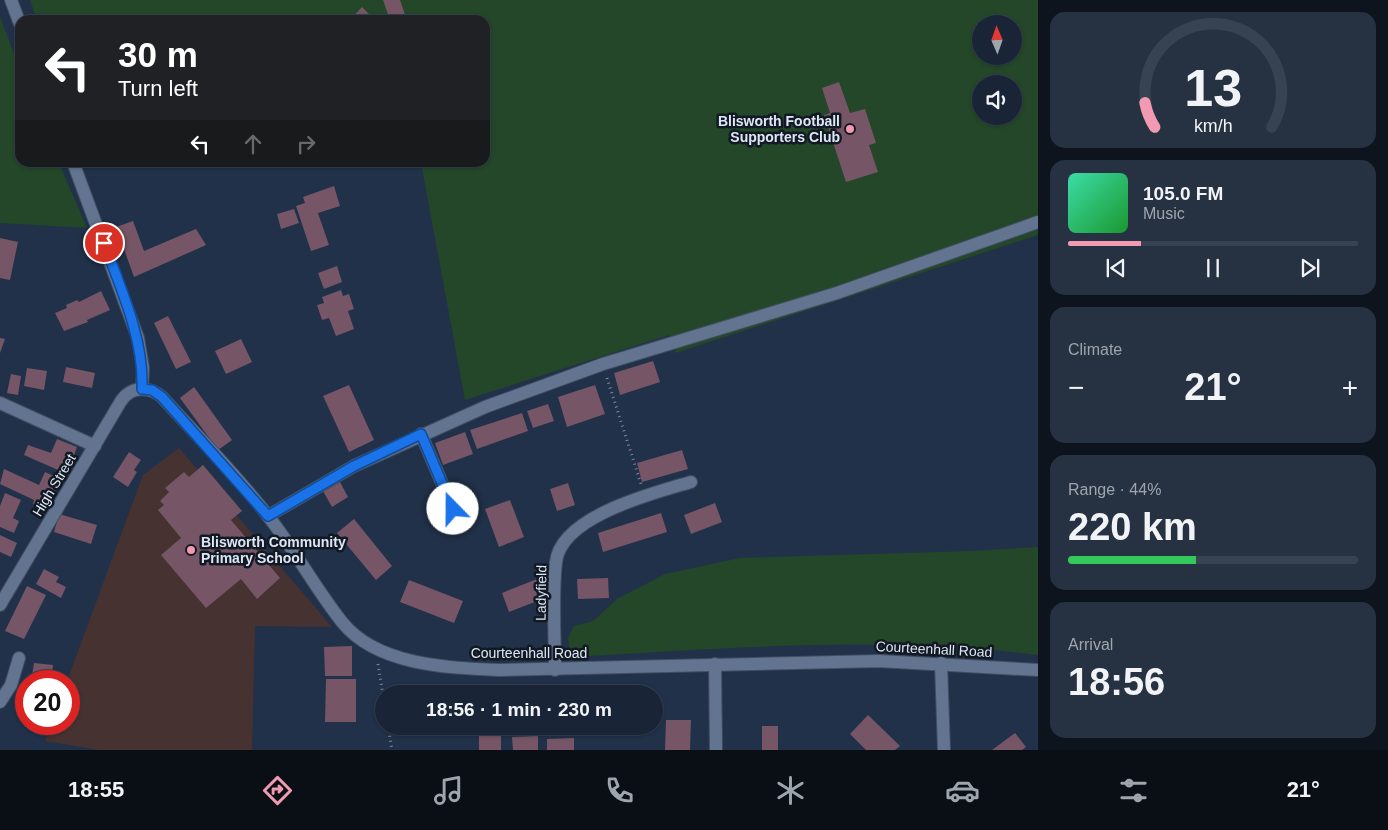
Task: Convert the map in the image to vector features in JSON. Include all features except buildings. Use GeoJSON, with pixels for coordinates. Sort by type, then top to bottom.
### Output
{"type":"FeatureCollection","features":[{"type":"Feature","properties":{"kind":"street"},"geometry":{"type":"LineString","coordinates":[[11,0],[17,15]]}},
{"type":"Feature","properties":{"kind":"street"},"geometry":{"type":"LineString","coordinates":[[75,167],[138,338],[142,368],[142,389]]}},
{"type":"Feature","properties":{"kind":"street"},"geometry":{"type":"LineString","coordinates":[[268,516],[354,466],[421,434],[485,407],[603,364],[837,292],[1038,222]]}},
{"type":"Feature","properties":{"kind":"street","name":"High Street"},"geometry":{"type":"LineString","coordinates":[[0,605],[124,396],[142,389]]}},
{"type":"Feature","properties":{"kind":"street","name":"Courteenhall Road"},"geometry":{"type":"LineString","coordinates":[[142,389],[152,390],[162,397],[268,516],[343,623],[375,646],[401,658],[453,667],[501,670],[879,661],[1038,670]]}},
{"type":"Feature","properties":{"kind":"street"},"geometry":{"type":"LineString","coordinates":[[0,403],[95,446]]}},
{"type":"Feature","properties":{"kind":"street"},"geometry":{"type":"LineString","coordinates":[[421,434],[453,509]]}},
{"type":"Feature","properties":{"kind":"street","name":"Ladyfield"},"geometry":{"type":"LineString","coordinates":[[555,670],[556,560],[565,540],[600,513],[645,496],[691,482]]}},
{"type":"Feature","properties":{"kind":"street"},"geometry":{"type":"LineString","coordinates":[[0,702],[11,685],[19,658]]}},
{"type":"Feature","properties":{"kind":"street"},"geometry":{"type":"LineString","coordinates":[[940,663],[944,750]]}},
{"type":"Feature","properties":{"kind":"street"},"geometry":{"type":"LineString","coordinates":[[715,664],[716,750]]}},
{"type":"Feature","properties":{"kind":"path"},"geometry":{"type":"LineString","coordinates":[[603,364],[645,496]]}},
{"type":"Feature","properties":{"kind":"path"},"geometry":{"type":"LineString","coordinates":[[375,646],[381,685]]}},
{"type":"Feature","properties":{"kind":"path"},"geometry":{"type":"LineString","coordinates":[[390,735],[392,750]]}},
{"type":"Feature","properties":{"kind":"shaded area","name":"Blisworth Community Primary School"},"geometry":{"type":"Polygon","coordinates":[[[179,448],[332,627],[255,626],[252,750],[99,750],[45,741],[47,735],[80,735],[80,670],[71,670],[143,475],[179,448]]]}},
{"type":"Feature","properties":{"kind":"green space"},"geometry":{"type":"Polygon","coordinates":[[[30,0],[1038,0],[1038,235],[676,353],[669,335],[465,400],[422,167],[490,167],[490,15],[35,15],[30,0]]]}},
{"type":"Feature","properties":{"kind":"green space"},"geometry":{"type":"Polygon","coordinates":[[[0,17],[15,56],[15,167],[61,167],[87,228],[0,223],[0,17]]]}},
{"type":"Feature","properties":{"kind":"green space"},"geometry":{"type":"Polygon","coordinates":[[[1038,547],[1038,655],[982,649],[870,645],[701,649],[589,656],[570,650],[568,638],[574,626],[593,621],[617,599],[665,574],[740,558],[973,551],[1038,547]]]}},
{"type":"Feature","properties":{"kind":"place","name":"Blisworth Football Supporters Club"},"geometry":{"type":"Point","coordinates":[850,129]}},
{"type":"Feature","properties":{"kind":"place","name":"Blisworth Community Primary School"},"geometry":{"type":"Point","coordinates":[191,550]}},
{"type":"Feature","properties":{"kind":"route"},"geometry":{"type":"LineString","coordinates":[[104,243],[138,338],[142,368],[142,389],[152,390],[162,397],[268,516],[354,466],[421,434],[453,509]]}}]}
